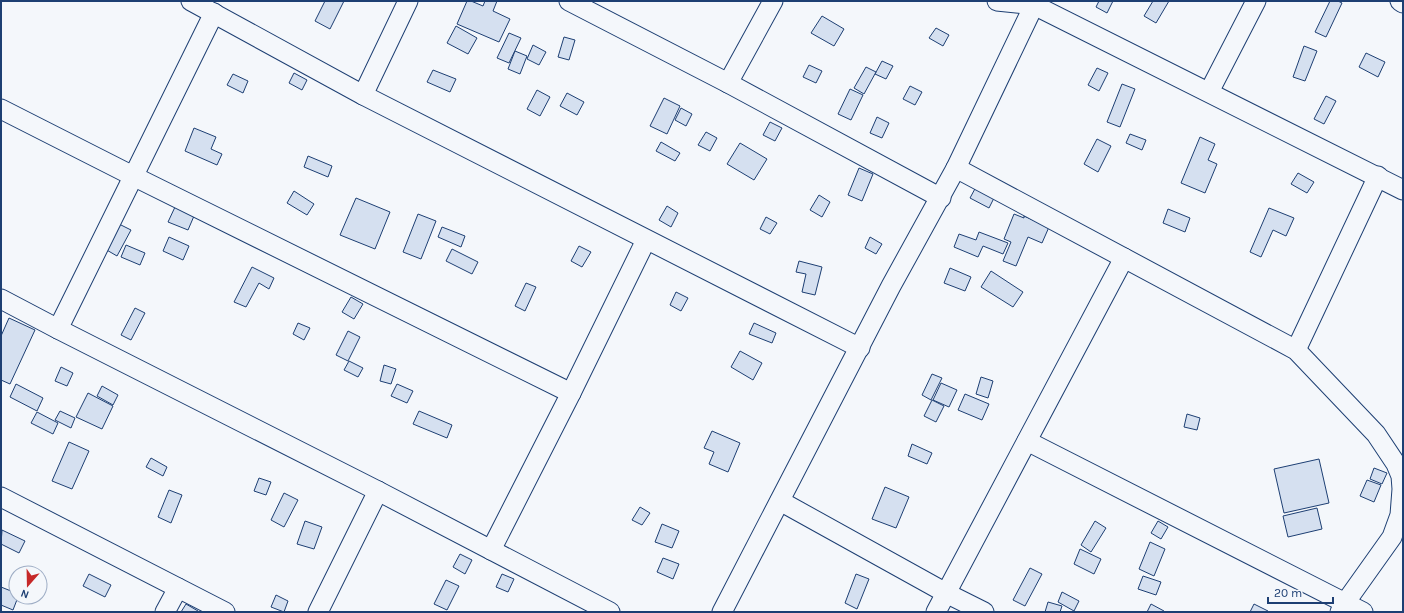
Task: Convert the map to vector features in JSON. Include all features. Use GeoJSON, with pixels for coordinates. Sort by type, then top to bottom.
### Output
{"type":"FeatureCollection","features":[{"type":"Feature","properties":{"kind":"street"},"geometry":{"type":"LineString","coordinates":[[191,1],[363,95],[860,348]]}},
{"type":"Feature","properties":{"kind":"street"},"geometry":{"type":"LineString","coordinates":[[363,95],[408,1]]}},
{"type":"Feature","properties":{"kind":"street"},"geometry":{"type":"LineString","coordinates":[[569,1],[728,83],[941,198]]}},
{"type":"Feature","properties":{"kind":"street"},"geometry":{"type":"LineString","coordinates":[[728,83],[773,1]]}},
{"type":"Feature","properties":{"kind":"street"},"geometry":{"type":"LineString","coordinates":[[997,1],[1035,3],[1403,190]]}},
{"type":"Feature","properties":{"kind":"street"},"geometry":{"type":"LineString","coordinates":[[1209,92],[1256,1]]}},
{"type":"Feature","properties":{"kind":"street"},"geometry":{"type":"LineString","coordinates":[[722,612],[891,286],[941,198],[1035,3]]}},
{"type":"Feature","properties":{"kind":"street"},"geometry":{"type":"LineString","coordinates":[[58,329],[214,13]]}},
{"type":"Feature","properties":{"kind":"street"},"geometry":{"type":"LineString","coordinates":[[1,109],[571,393]]}},
{"type":"Feature","properties":{"kind":"street"},"geometry":{"type":"LineString","coordinates":[[956,168],[1296,350],[1376,434],[1396,464],[1401,476],[1402,489],[1400,515],[1392,538],[1342,607]]}},
{"type":"Feature","properties":{"kind":"street"},"geometry":{"type":"LineString","coordinates":[[1296,350],[1378,176]]}},
{"type":"Feature","properties":{"kind":"street"},"geometry":{"type":"LineString","coordinates":[[490,550],[571,393],[646,240]]}},
{"type":"Feature","properties":{"kind":"street"},"geometry":{"type":"LineString","coordinates":[[936,612],[1124,258]]}},
{"type":"Feature","properties":{"kind":"street"},"geometry":{"type":"LineString","coordinates":[[1,299],[378,491],[610,612]]}},
{"type":"Feature","properties":{"kind":"street"},"geometry":{"type":"LineString","coordinates":[[1027,441],[1342,607],[1363,612]]}},
{"type":"Feature","properties":{"kind":"street"},"geometry":{"type":"LineString","coordinates":[[318,612],[378,491]]}},
{"type":"Feature","properties":{"kind":"street"},"geometry":{"type":"LineString","coordinates":[[1,497],[225,612]]}},
{"type":"Feature","properties":{"kind":"street"},"geometry":{"type":"LineString","coordinates":[[780,501],[946,593],[984,612]]}},
{"type":"Feature","properties":{"kind":"street"},"geometry":{"type":"LineString","coordinates":[[165,612],[178,588]]}},
{"type":"Feature","properties":{"kind":"building"},"geometry":{"type":"Polygon","coordinates":[[[325,1],[344,1],[330,29],[315,21],[325,1]]]}},
{"type":"Feature","properties":{"kind":"building"},"geometry":{"type":"Polygon","coordinates":[[[467,1],[483,6],[485,1],[497,1],[493,11],[510,19],[499,42],[457,24],[467,1]]]}},
{"type":"Feature","properties":{"kind":"building"},"geometry":{"type":"Polygon","coordinates":[[[1099,1],[1113,1],[1107,13],[1096,7],[1099,1]]]}},
{"type":"Feature","properties":{"kind":"building"},"geometry":{"type":"Polygon","coordinates":[[[1153,1],[1169,1],[1156,23],[1144,16],[1153,1]]]}},
{"type":"Feature","properties":{"kind":"building"},"geometry":{"type":"Polygon","coordinates":[[[1330,1],[1338,1],[1342,3],[1326,37],[1315,32],[1330,1]]]}},
{"type":"Feature","properties":{"kind":"building"},"geometry":{"type":"Polygon","coordinates":[[[822,16],[844,29],[834,46],[811,33],[822,16]]]}},
{"type":"Feature","properties":{"kind":"building"},"geometry":{"type":"Polygon","coordinates":[[[456,26],[477,38],[468,54],[447,43],[456,26]]]}},
{"type":"Feature","properties":{"kind":"building"},"geometry":{"type":"Polygon","coordinates":[[[936,28],[949,35],[943,46],[929,38],[936,28]]]}},
{"type":"Feature","properties":{"kind":"building"},"geometry":{"type":"Polygon","coordinates":[[[509,33],[521,38],[509,63],[497,58],[509,33]]]}},
{"type":"Feature","properties":{"kind":"building"},"geometry":{"type":"Polygon","coordinates":[[[564,37],[575,40],[569,60],[558,57],[564,37]]]}},
{"type":"Feature","properties":{"kind":"building"},"geometry":{"type":"Polygon","coordinates":[[[533,45],[546,52],[539,65],[527,59],[533,45]]]}},
{"type":"Feature","properties":{"kind":"building"},"geometry":{"type":"Polygon","coordinates":[[[1304,46],[1317,51],[1305,81],[1293,77],[1304,46]]]}},
{"type":"Feature","properties":{"kind":"building"},"geometry":{"type":"Polygon","coordinates":[[[515,51],[527,56],[520,74],[508,69],[515,51]]]}},
{"type":"Feature","properties":{"kind":"building"},"geometry":{"type":"Polygon","coordinates":[[[1366,53],[1385,62],[1378,77],[1359,67],[1366,53]]]}},
{"type":"Feature","properties":{"kind":"building"},"geometry":{"type":"Polygon","coordinates":[[[882,61],[893,66],[886,79],[875,74],[882,61]]]}},
{"type":"Feature","properties":{"kind":"building"},"geometry":{"type":"Polygon","coordinates":[[[809,65],[822,71],[816,83],[803,77],[809,65]]]}},
{"type":"Feature","properties":{"kind":"building"},"geometry":{"type":"Polygon","coordinates":[[[866,67],[876,72],[864,94],[854,88],[866,67]]]}},
{"type":"Feature","properties":{"kind":"building"},"geometry":{"type":"Polygon","coordinates":[[[1097,68],[1108,73],[1099,91],[1088,85],[1097,68]]]}},
{"type":"Feature","properties":{"kind":"building"},"geometry":{"type":"Polygon","coordinates":[[[433,70],[456,79],[450,92],[427,82],[433,70]]]}},
{"type":"Feature","properties":{"kind":"building"},"geometry":{"type":"Polygon","coordinates":[[[294,73],[307,80],[302,90],[289,83],[294,73]]]}},
{"type":"Feature","properties":{"kind":"building"},"geometry":{"type":"Polygon","coordinates":[[[233,74],[248,81],[243,93],[227,85],[233,74]]]}},
{"type":"Feature","properties":{"kind":"building"},"geometry":{"type":"Polygon","coordinates":[[[1122,84],[1135,89],[1120,127],[1107,122],[1122,84]]]}},
{"type":"Feature","properties":{"kind":"building"},"geometry":{"type":"Polygon","coordinates":[[[910,86],[922,92],[915,105],[903,99],[910,86]]]}},
{"type":"Feature","properties":{"kind":"building"},"geometry":{"type":"Polygon","coordinates":[[[850,89],[863,95],[851,120],[838,114],[850,89]]]}},
{"type":"Feature","properties":{"kind":"building"},"geometry":{"type":"Polygon","coordinates":[[[537,90],[550,97],[540,116],[527,109],[537,90]]]}},
{"type":"Feature","properties":{"kind":"building"},"geometry":{"type":"Polygon","coordinates":[[[567,93],[584,102],[577,115],[560,106],[567,93]]]}},
{"type":"Feature","properties":{"kind":"building"},"geometry":{"type":"Polygon","coordinates":[[[1326,96],[1336,101],[1324,124],[1314,119],[1326,96]]]}},
{"type":"Feature","properties":{"kind":"building"},"geometry":{"type":"Polygon","coordinates":[[[664,98],[680,106],[667,134],[650,126],[664,98]]]}},
{"type":"Feature","properties":{"kind":"building"},"geometry":{"type":"Polygon","coordinates":[[[681,108],[692,114],[686,126],[675,120],[681,108]]]}},
{"type":"Feature","properties":{"kind":"building"},"geometry":{"type":"Polygon","coordinates":[[[877,117],[889,123],[882,138],[870,133],[877,117]]]}},
{"type":"Feature","properties":{"kind":"building"},"geometry":{"type":"Polygon","coordinates":[[[770,122],[782,128],[775,141],[763,135],[770,122]]]}},
{"type":"Feature","properties":{"kind":"building"},"geometry":{"type":"Polygon","coordinates":[[[194,128],[216,137],[211,149],[222,154],[217,165],[185,151],[194,128]]]}},
{"type":"Feature","properties":{"kind":"building"},"geometry":{"type":"Polygon","coordinates":[[[706,132],[717,138],[710,151],[698,145],[706,132]]]}},
{"type":"Feature","properties":{"kind":"building"},"geometry":{"type":"Polygon","coordinates":[[[1130,134],[1146,140],[1142,150],[1126,143],[1130,134]]]}},
{"type":"Feature","properties":{"kind":"building"},"geometry":{"type":"Polygon","coordinates":[[[1200,137],[1215,144],[1208,160],[1217,164],[1205,193],[1181,183],[1200,137]]]}},
{"type":"Feature","properties":{"kind":"building"},"geometry":{"type":"Polygon","coordinates":[[[1097,139],[1111,146],[1098,172],[1084,164],[1097,139]]]}},
{"type":"Feature","properties":{"kind":"building"},"geometry":{"type":"Polygon","coordinates":[[[661,142],[680,153],[675,161],[656,151],[661,142]]]}},
{"type":"Feature","properties":{"kind":"building"},"geometry":{"type":"Polygon","coordinates":[[[740,143],[767,159],[754,180],[727,164],[740,143]]]}},
{"type":"Feature","properties":{"kind":"building"},"geometry":{"type":"Polygon","coordinates":[[[308,156],[332,166],[328,177],[304,167],[308,156]]]}},
{"type":"Feature","properties":{"kind":"building"},"geometry":{"type":"Polygon","coordinates":[[[859,168],[873,174],[862,201],[848,195],[859,168]]]}},
{"type":"Feature","properties":{"kind":"building"},"geometry":{"type":"Polygon","coordinates":[[[1298,173],[1314,182],[1307,193],[1291,184],[1298,173]]]}},
{"type":"Feature","properties":{"kind":"building"},"geometry":{"type":"Polygon","coordinates":[[[977,185],[996,194],[989,208],[970,198],[977,185]]]}},
{"type":"Feature","properties":{"kind":"building"},"geometry":{"type":"Polygon","coordinates":[[[294,191],[314,204],[307,215],[287,203],[294,191]]]}},
{"type":"Feature","properties":{"kind":"building"},"geometry":{"type":"Polygon","coordinates":[[[819,195],[830,202],[822,217],[810,210],[819,195]]]}},
{"type":"Feature","properties":{"kind":"building"},"geometry":{"type":"Polygon","coordinates":[[[356,198],[390,212],[375,249],[340,235],[356,198]]]}},
{"type":"Feature","properties":{"kind":"building"},"geometry":{"type":"Polygon","coordinates":[[[667,206],[678,213],[671,227],[659,220],[667,206]]]}},
{"type":"Feature","properties":{"kind":"building"},"geometry":{"type":"Polygon","coordinates":[[[175,207],[194,216],[188,230],[168,222],[175,207]]]}},
{"type":"Feature","properties":{"kind":"building"},"geometry":{"type":"Polygon","coordinates":[[[1269,208],[1294,218],[1286,236],[1273,230],[1261,257],[1250,252],[1269,208]]]}},
{"type":"Feature","properties":{"kind":"building"},"geometry":{"type":"Polygon","coordinates":[[[1168,209],[1190,218],[1185,232],[1163,223],[1168,209]]]}},
{"type":"Feature","properties":{"kind":"building"},"geometry":{"type":"Polygon","coordinates":[[[418,214],[436,221],[421,259],[403,252],[418,214]]]}},
{"type":"Feature","properties":{"kind":"building"},"geometry":{"type":"Polygon","coordinates":[[[1014,214],[1024,218],[1024,216],[1049,227],[1042,243],[1028,237],[1016,266],[1003,261],[1011,242],[1004,239],[1014,214]]]}},
{"type":"Feature","properties":{"kind":"building"},"geometry":{"type":"Polygon","coordinates":[[[766,217],[777,223],[770,234],[760,229],[766,217]]]}},
{"type":"Feature","properties":{"kind":"building"},"geometry":{"type":"Polygon","coordinates":[[[119,224],[131,230],[117,256],[105,249],[119,224]]]}},
{"type":"Feature","properties":{"kind":"building"},"geometry":{"type":"Polygon","coordinates":[[[442,227],[465,236],[461,247],[438,237],[442,227]]]}},
{"type":"Feature","properties":{"kind":"building"},"geometry":{"type":"Polygon","coordinates":[[[979,232],[1008,243],[1003,254],[983,246],[978,257],[954,247],[959,234],[976,240],[979,232]]]}},
{"type":"Feature","properties":{"kind":"building"},"geometry":{"type":"Polygon","coordinates":[[[169,237],[189,246],[183,260],[163,251],[169,237]]]}},
{"type":"Feature","properties":{"kind":"building"},"geometry":{"type":"Polygon","coordinates":[[[870,237],[882,244],[876,254],[865,248],[870,237]]]}},
{"type":"Feature","properties":{"kind":"building"},"geometry":{"type":"Polygon","coordinates":[[[126,245],[145,253],[140,265],[121,257],[126,245]]]}},
{"type":"Feature","properties":{"kind":"building"},"geometry":{"type":"Polygon","coordinates":[[[579,246],[591,252],[582,267],[571,261],[579,246]]]}},
{"type":"Feature","properties":{"kind":"building"},"geometry":{"type":"Polygon","coordinates":[[[452,249],[478,262],[472,274],[446,261],[452,249]]]}},
{"type":"Feature","properties":{"kind":"building"},"geometry":{"type":"Polygon","coordinates":[[[799,261],[822,267],[815,295],[802,292],[806,274],[796,272],[799,261]]]}},
{"type":"Feature","properties":{"kind":"building"},"geometry":{"type":"Polygon","coordinates":[[[252,267],[274,278],[269,289],[259,283],[246,307],[234,302],[252,267]]]}},
{"type":"Feature","properties":{"kind":"building"},"geometry":{"type":"Polygon","coordinates":[[[950,268],[971,277],[965,291],[944,283],[950,268]]]}},
{"type":"Feature","properties":{"kind":"building"},"geometry":{"type":"Polygon","coordinates":[[[991,271],[1023,292],[1013,307],[981,287],[991,271]]]}},
{"type":"Feature","properties":{"kind":"building"},"geometry":{"type":"Polygon","coordinates":[[[526,283],[536,287],[525,311],[515,306],[526,283]]]}},
{"type":"Feature","properties":{"kind":"building"},"geometry":{"type":"Polygon","coordinates":[[[676,292],[688,298],[681,311],[670,305],[676,292]]]}},
{"type":"Feature","properties":{"kind":"building"},"geometry":{"type":"Polygon","coordinates":[[[351,297],[363,304],[354,319],[342,312],[351,297]]]}},
{"type":"Feature","properties":{"kind":"building"},"geometry":{"type":"Polygon","coordinates":[[[135,308],[145,313],[131,340],[121,335],[135,308]]]}},
{"type":"Feature","properties":{"kind":"building"},"geometry":{"type":"Polygon","coordinates":[[[9,318],[35,330],[10,384],[1,380],[1,336],[9,318]]]}},
{"type":"Feature","properties":{"kind":"building"},"geometry":{"type":"Polygon","coordinates":[[[298,323],[310,328],[304,340],[293,334],[298,323]]]}},
{"type":"Feature","properties":{"kind":"building"},"geometry":{"type":"Polygon","coordinates":[[[754,323],[776,333],[772,343],[749,334],[754,323]]]}},
{"type":"Feature","properties":{"kind":"building"},"geometry":{"type":"Polygon","coordinates":[[[348,331],[360,337],[348,361],[336,355],[348,331]]]}},
{"type":"Feature","properties":{"kind":"building"},"geometry":{"type":"Polygon","coordinates":[[[740,351],[762,363],[753,380],[731,367],[740,351]]]}},
{"type":"Feature","properties":{"kind":"building"},"geometry":{"type":"Polygon","coordinates":[[[349,361],[363,368],[358,377],[344,370],[349,361]]]}},
{"type":"Feature","properties":{"kind":"building"},"geometry":{"type":"Polygon","coordinates":[[[384,365],[396,369],[391,384],[380,381],[384,365]]]}},
{"type":"Feature","properties":{"kind":"building"},"geometry":{"type":"Polygon","coordinates":[[[61,367],[73,373],[67,386],[55,381],[61,367]]]}},
{"type":"Feature","properties":{"kind":"building"},"geometry":{"type":"Polygon","coordinates":[[[932,374],[942,378],[931,400],[922,395],[932,374]]]}},
{"type":"Feature","properties":{"kind":"building"},"geometry":{"type":"Polygon","coordinates":[[[981,377],[993,381],[988,398],[976,394],[981,377]]]}},
{"type":"Feature","properties":{"kind":"building"},"geometry":{"type":"Polygon","coordinates":[[[941,383],[957,390],[949,407],[933,400],[941,383]]]}},
{"type":"Feature","properties":{"kind":"building"},"geometry":{"type":"Polygon","coordinates":[[[16,384],[43,398],[37,411],[10,397],[16,384]]]}},
{"type":"Feature","properties":{"kind":"building"},"geometry":{"type":"Polygon","coordinates":[[[397,384],[413,391],[407,403],[391,396],[397,384]]]}},
{"type":"Feature","properties":{"kind":"building"},"geometry":{"type":"Polygon","coordinates":[[[102,386],[118,395],[113,405],[97,396],[102,386]]]}},
{"type":"Feature","properties":{"kind":"building"},"geometry":{"type":"Polygon","coordinates":[[[88,393],[113,406],[102,429],[76,417],[88,393]]]}},
{"type":"Feature","properties":{"kind":"building"},"geometry":{"type":"Polygon","coordinates":[[[965,394],[989,404],[982,420],[958,410],[965,394]]]}},
{"type":"Feature","properties":{"kind":"building"},"geometry":{"type":"Polygon","coordinates":[[[932,400],[944,406],[936,422],[924,416],[932,400]]]}},
{"type":"Feature","properties":{"kind":"building"},"geometry":{"type":"Polygon","coordinates":[[[60,411],[75,418],[71,428],[55,420],[60,411]]]}},
{"type":"Feature","properties":{"kind":"building"},"geometry":{"type":"Polygon","coordinates":[[[419,411],[452,425],[447,438],[413,424],[419,411]]]}},
{"type":"Feature","properties":{"kind":"building"},"geometry":{"type":"Polygon","coordinates":[[[37,412],[58,423],[53,434],[31,423],[37,412]]]}},
{"type":"Feature","properties":{"kind":"building"},"geometry":{"type":"Polygon","coordinates":[[[1187,414],[1200,418],[1197,430],[1184,427],[1187,414]]]}},
{"type":"Feature","properties":{"kind":"building"},"geometry":{"type":"Polygon","coordinates":[[[712,431],[740,443],[728,472],[709,464],[714,452],[704,448],[712,431]]]}},
{"type":"Feature","properties":{"kind":"building"},"geometry":{"type":"Polygon","coordinates":[[[69,442],[89,451],[72,489],[52,481],[69,442]]]}},
{"type":"Feature","properties":{"kind":"building"},"geometry":{"type":"Polygon","coordinates":[[[912,444],[932,453],[927,464],[908,456],[912,444]]]}},
{"type":"Feature","properties":{"kind":"building"},"geometry":{"type":"Polygon","coordinates":[[[151,458],[167,467],[163,476],[146,467],[151,458]]]}},
{"type":"Feature","properties":{"kind":"building"},"geometry":{"type":"Polygon","coordinates":[[[1319,459],[1329,503],[1284,513],[1274,469],[1319,459]]]}},
{"type":"Feature","properties":{"kind":"building"},"geometry":{"type":"Polygon","coordinates":[[[1374,468],[1387,473],[1382,484],[1370,479],[1374,468]]]}},
{"type":"Feature","properties":{"kind":"building"},"geometry":{"type":"Polygon","coordinates":[[[259,478],[271,482],[266,495],[254,491],[259,478]]]}},
{"type":"Feature","properties":{"kind":"building"},"geometry":{"type":"Polygon","coordinates":[[[1367,480],[1381,485],[1374,502],[1360,496],[1367,480]]]}},
{"type":"Feature","properties":{"kind":"building"},"geometry":{"type":"Polygon","coordinates":[[[885,487],[909,497],[896,528],[872,519],[885,487]]]}},
{"type":"Feature","properties":{"kind":"building"},"geometry":{"type":"Polygon","coordinates":[[[169,490],[182,495],[171,523],[158,517],[169,490]]]}},
{"type":"Feature","properties":{"kind":"building"},"geometry":{"type":"Polygon","coordinates":[[[284,493],[298,500],[284,527],[271,520],[284,493]]]}},
{"type":"Feature","properties":{"kind":"building"},"geometry":{"type":"Polygon","coordinates":[[[640,507],[650,513],[642,525],[632,520],[640,507]]]}},
{"type":"Feature","properties":{"kind":"building"},"geometry":{"type":"Polygon","coordinates":[[[1317,508],[1322,529],[1288,537],[1283,516],[1317,508]]]}},
{"type":"Feature","properties":{"kind":"building"},"geometry":{"type":"Polygon","coordinates":[[[305,521],[322,527],[314,549],[297,544],[305,521]]]}},
{"type":"Feature","properties":{"kind":"building"},"geometry":{"type":"Polygon","coordinates":[[[1095,521],[1106,528],[1091,552],[1081,545],[1095,521]]]}},
{"type":"Feature","properties":{"kind":"building"},"geometry":{"type":"Polygon","coordinates":[[[1158,521],[1168,527],[1161,539],[1151,533],[1158,521]]]}},
{"type":"Feature","properties":{"kind":"building"},"geometry":{"type":"Polygon","coordinates":[[[662,524],[679,531],[672,548],[655,542],[662,524]]]}},
{"type":"Feature","properties":{"kind":"building"},"geometry":{"type":"Polygon","coordinates":[[[2,530],[25,541],[19,553],[1,544],[2,530]]]}},
{"type":"Feature","properties":{"kind":"building"},"geometry":{"type":"Polygon","coordinates":[[[1150,542],[1165,549],[1154,576],[1139,569],[1150,542]]]}},
{"type":"Feature","properties":{"kind":"building"},"geometry":{"type":"Polygon","coordinates":[[[1080,549],[1101,559],[1094,574],[1074,564],[1080,549]]]}},
{"type":"Feature","properties":{"kind":"building"},"geometry":{"type":"Polygon","coordinates":[[[460,554],[472,560],[465,574],[453,567],[460,554]]]}},
{"type":"Feature","properties":{"kind":"building"},"geometry":{"type":"Polygon","coordinates":[[[663,558],[679,564],[673,579],[657,572],[663,558]]]}},
{"type":"Feature","properties":{"kind":"building"},"geometry":{"type":"Polygon","coordinates":[[[1030,568],[1042,574],[1025,606],[1013,600],[1030,568]]]}},
{"type":"Feature","properties":{"kind":"building"},"geometry":{"type":"Polygon","coordinates":[[[89,574],[111,585],[105,597],[83,586],[89,574]]]}},
{"type":"Feature","properties":{"kind":"building"},"geometry":{"type":"Polygon","coordinates":[[[502,574],[514,579],[508,592],[496,587],[502,574]]]}},
{"type":"Feature","properties":{"kind":"building"},"geometry":{"type":"Polygon","coordinates":[[[856,574],[869,579],[857,609],[845,603],[856,574]]]}},
{"type":"Feature","properties":{"kind":"building"},"geometry":{"type":"Polygon","coordinates":[[[1143,576],[1161,582],[1156,595],[1138,589],[1143,576]]]}},
{"type":"Feature","properties":{"kind":"building"},"geometry":{"type":"Polygon","coordinates":[[[446,580],[459,586],[447,610],[434,604],[446,580]]]}},
{"type":"Feature","properties":{"kind":"building"},"geometry":{"type":"Polygon","coordinates":[[[1,587],[8,590],[8,605],[15,605],[13,610],[1,605],[1,587]]]}},
{"type":"Feature","properties":{"kind":"building"},"geometry":{"type":"Polygon","coordinates":[[[1062,592],[1079,601],[1074,611],[1058,602],[1062,592]]]}},
{"type":"Feature","properties":{"kind":"building"},"geometry":{"type":"Polygon","coordinates":[[[276,595],[288,601],[284,612],[271,607],[276,595]]]}},
{"type":"Feature","properties":{"kind":"building"},"geometry":{"type":"Polygon","coordinates":[[[1048,602],[1062,606],[1060,612],[1045,612],[1048,602]]]}},
{"type":"Feature","properties":{"kind":"building"},"geometry":{"type":"Polygon","coordinates":[[[186,604],[198,611],[181,612],[186,604]]]}},
{"type":"Feature","properties":{"kind":"building"},"geometry":{"type":"Polygon","coordinates":[[[1151,604],[1164,611],[1147,612],[1151,604]]]}},
{"type":"Feature","properties":{"kind":"building"},"geometry":{"type":"Polygon","coordinates":[[[1254,604],[1268,611],[1268,612],[1250,612],[1254,604]]]}}]}
